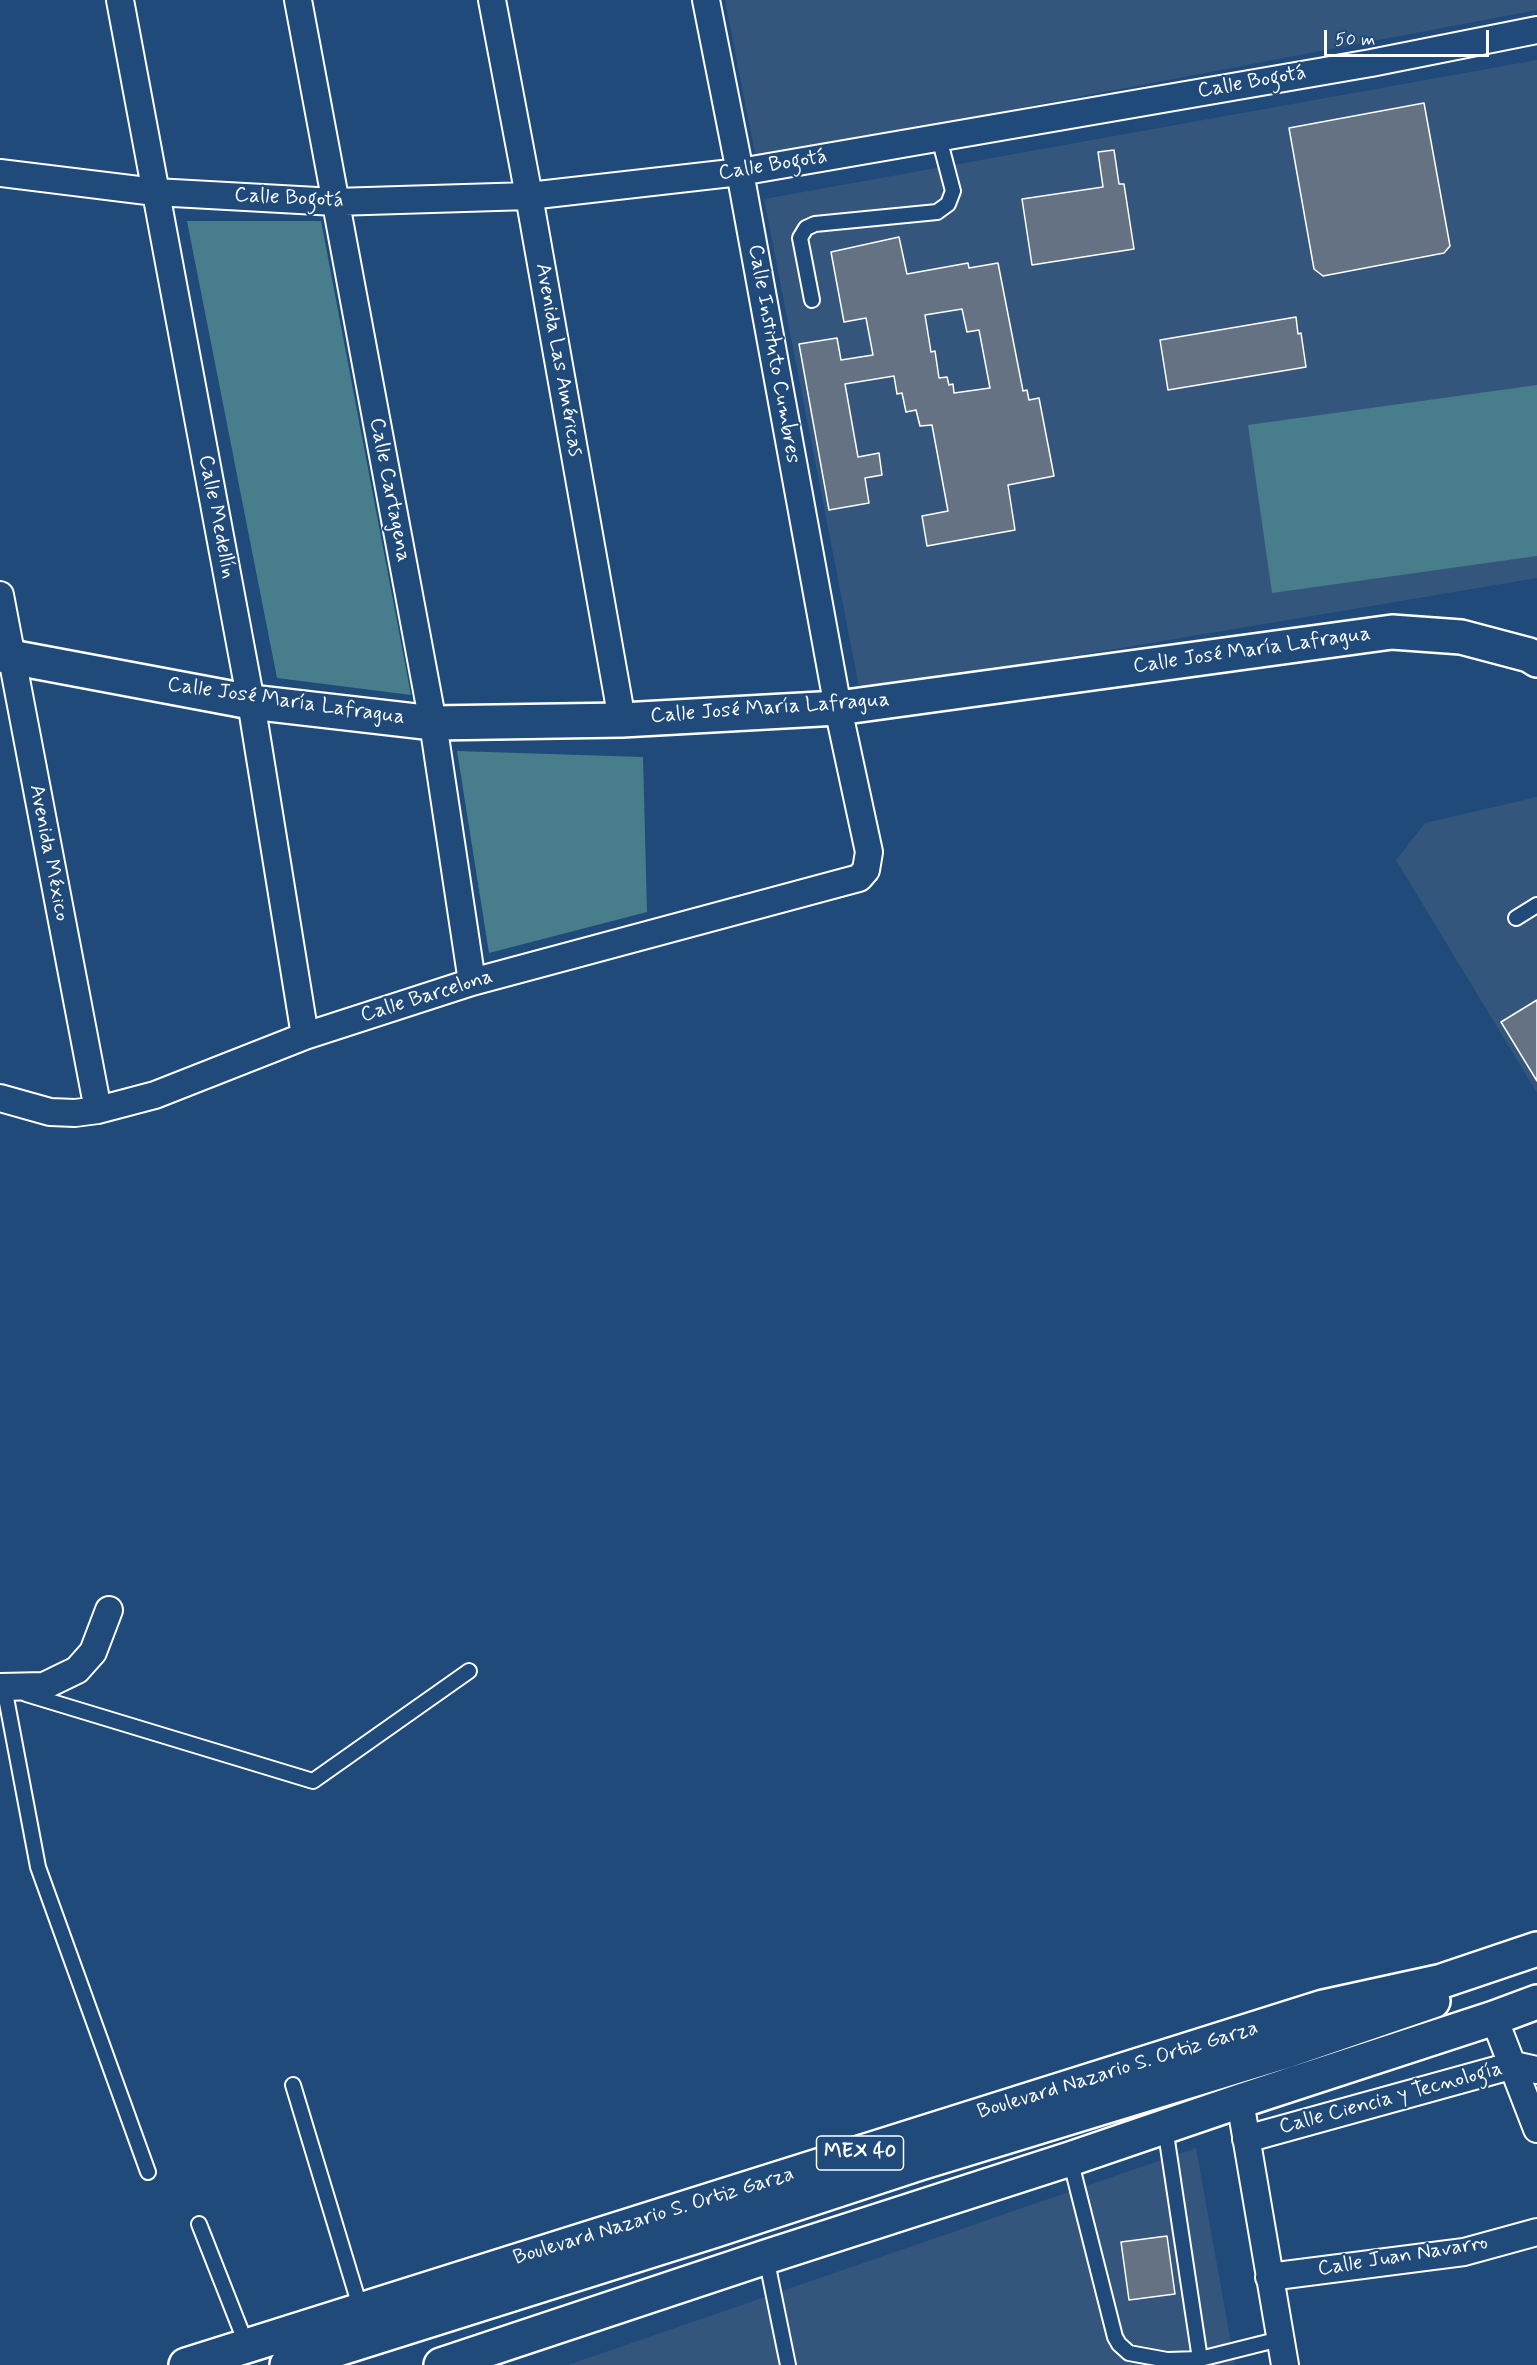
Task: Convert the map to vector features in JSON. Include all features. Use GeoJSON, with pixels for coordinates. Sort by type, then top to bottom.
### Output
{"type":"FeatureCollection","features":[{"type":"Feature","properties":{"kind":"main road","name":"Calle José María Lafragua"},"geometry":{"type":"LineString","coordinates":[[5,655],[251,702],[433,723],[622,720],[838,708],[1392,632],[1461,637],[1529,655],[1537,660]]}},
{"type":"Feature","properties":{"kind":"main road"},"geometry":{"type":"LineString","coordinates":[[1323,2007],[1470,1953],[1537,1925]]}},
{"type":"Feature","properties":{"kind":"main road","name":"Boulevard Nazario S. Ortiz Garza"},"geometry":{"type":"LineString","coordinates":[[186,2365],[1323,2007],[1442,1981],[1537,1949]]}},
{"type":"Feature","properties":{"kind":"main road"},"geometry":{"type":"LineString","coordinates":[[287,2365],[716,2230],[920,2163],[1287,2051],[1537,1965]]}},
{"type":"Feature","properties":{"kind":"main road"},"geometry":{"type":"LineString","coordinates":[[441,2365],[1070,2159],[1537,2002]]}},
{"type":"Feature","properties":{"kind":"street","name":"Calle Medellín"},"geometry":{"type":"LineString","coordinates":[[120,0],[251,702],[305,1036]]}},
{"type":"Feature","properties":{"kind":"street","name":"Calle Cartagena"},"geometry":{"type":"LineString","coordinates":[[298,0],[433,723],[472,982]]}},
{"type":"Feature","properties":{"kind":"street","name":"Avenida Las Américas"},"geometry":{"type":"LineString","coordinates":[[492,0],[622,720]]}},
{"type":"Feature","properties":{"kind":"street","name":"Calle Instituto Cumbres"},"geometry":{"type":"LineString","coordinates":[[706,0],[740,172],[838,708],[869,852],[866,870],[859,878]]}},
{"type":"Feature","properties":{"kind":"street","name":"Calle Bogotá"},"geometry":{"type":"LineString","coordinates":[[0,173],[155,192],[334,202],[529,196],[740,172],[1371,63],[1537,30]]}},
{"type":"Feature","properties":{"kind":"street","name":"Avenida México"},"geometry":{"type":"LineString","coordinates":[[0,595],[5,655],[98,1110]]}},
{"type":"Feature","properties":{"kind":"street","name":"Calle Barcelona"},"geometry":{"type":"LineString","coordinates":[[0,1098],[50,1112],[75,1113],[98,1110],[155,1095],[305,1036],[472,982],[859,878]]}},
{"type":"Feature","properties":{"kind":"street"},"geometry":{"type":"LineString","coordinates":[[2,1687],[44,1686],[76,1670],[93,1652],[109,1610]]}},
{"type":"Feature","properties":{"kind":"street"},"geometry":{"type":"LineString","coordinates":[[1494,2018],[1525,2067],[1537,2129]]}},
{"type":"Feature","properties":{"kind":"street","name":"Calle Ciencia y Tecnología"},"geometry":{"type":"LineString","coordinates":[[1245,2139],[1525,2067]]}},
{"type":"Feature","properties":{"kind":"street"},"geometry":{"type":"LineString","coordinates":[[1240,2101],[1285,2365]]}},
{"type":"Feature","properties":{"kind":"street","name":"Calle Juan Navarro"},"geometry":{"type":"LineString","coordinates":[[1269,2277],[1464,2252],[1537,2232]]}},
{"type":"Feature","properties":{"kind":"lane"},"geometry":{"type":"LineString","coordinates":[[812,300],[800,238],[806,228],[814,224],[936,212],[948,204],[953,191],[939,138]]}},
{"type":"Feature","properties":{"kind":"lane"},"geometry":{"type":"LineString","coordinates":[[1516,918],[1537,905]]}},
{"type":"Feature","properties":{"kind":"lane"},"geometry":{"type":"LineString","coordinates":[[148,2172],[38,1867],[2,1687],[313,1781],[469,1671]]}},
{"type":"Feature","properties":{"kind":"lane"},"geometry":{"type":"LineString","coordinates":[[293,2085],[361,2310]]}},
{"type":"Feature","properties":{"kind":"lane"},"geometry":{"type":"LineString","coordinates":[[1165,2127],[1200,2359]]}},
{"type":"Feature","properties":{"kind":"lane"},"geometry":{"type":"LineString","coordinates":[[1070,2159],[1115,2337],[1119,2344],[1130,2353],[1167,2360],[1200,2359],[1280,2339]]}},
{"type":"Feature","properties":{"kind":"lane"},"geometry":{"type":"LineString","coordinates":[[199,2224],[248,2346]]}},
{"type":"Feature","properties":{"kind":"lane"},"geometry":{"type":"LineString","coordinates":[[766,2257],[788,2365]]}},
{"type":"Feature","properties":{"kind":"shaded area"},"geometry":{"type":"Polygon","coordinates":[[[725,0],[1537,0],[1537,10],[756,158],[725,0]]]}},
{"type":"Feature","properties":{"kind":"shaded area"},"geometry":{"type":"Polygon","coordinates":[[[1537,60],[1537,578],[860,692],[764,199],[1537,60]]]}},
{"type":"Feature","properties":{"kind":"shaded area"},"geometry":{"type":"Polygon","coordinates":[[[1537,797],[1537,1093],[1396,860],[1425,823],[1537,797]]]}},
{"type":"Feature","properties":{"kind":"shaded area"},"geometry":{"type":"Polygon","coordinates":[[[1196,2148],[1235,2365],[568,2365],[1196,2148]]]}},
{"type":"Feature","properties":{"kind":"green space"},"geometry":{"type":"Polygon","coordinates":[[[187,221],[321,221],[411,695],[277,678],[187,221]]]}},
{"type":"Feature","properties":{"kind":"green space"},"geometry":{"type":"Polygon","coordinates":[[[1537,385],[1537,556],[1272,593],[1248,425],[1537,385]]]}},
{"type":"Feature","properties":{"kind":"green space"},"geometry":{"type":"Polygon","coordinates":[[[457,751],[643,757],[647,912],[489,953],[457,751]]]}},
{"type":"Feature","properties":{"kind":"building"},"geometry":{"type":"Polygon","coordinates":[[[1424,103],[1450,246],[1444,253],[1323,276],[1314,269],[1289,128],[1424,103]]]}},
{"type":"Feature","properties":{"kind":"building"},"geometry":{"type":"Polygon","coordinates":[[[1114,150],[1119,184],[1124,184],[1134,249],[1032,265],[1022,199],[1103,187],[1098,152],[1114,150]]]}},
{"type":"Feature","properties":{"kind":"building"},"geometry":{"type":"Polygon","coordinates":[[[899,237],[907,274],[968,263],[969,268],[998,263],[1023,391],[1027,390],[1029,400],[1039,398],[1054,476],[1008,485],[1015,530],[927,546],[922,516],[948,511],[932,425],[920,426],[916,410],[906,412],[902,393],[897,394],[894,376],[845,384],[858,457],[879,453],[882,475],[865,478],[869,503],[829,510],[799,344],[837,338],[841,360],[873,355],[866,318],[844,322],[831,252],[899,237]],[[962,309],[925,315],[931,352],[935,351],[939,378],[947,377],[949,385],[953,384],[954,393],[990,388],[979,330],[967,332],[962,309]]]}},
{"type":"Feature","properties":{"kind":"building"},"geometry":{"type":"Polygon","coordinates":[[[1296,317],[1306,367],[1168,390],[1160,340],[1296,317]]]}},
{"type":"Feature","properties":{"kind":"building"},"geometry":{"type":"Polygon","coordinates":[[[1537,1000],[1537,1081],[1501,1022],[1537,1000]]]}},
{"type":"Feature","properties":{"kind":"building"},"geometry":{"type":"Polygon","coordinates":[[[1167,2236],[1175,2294],[1129,2300],[1121,2242],[1167,2236]]]}}]}
